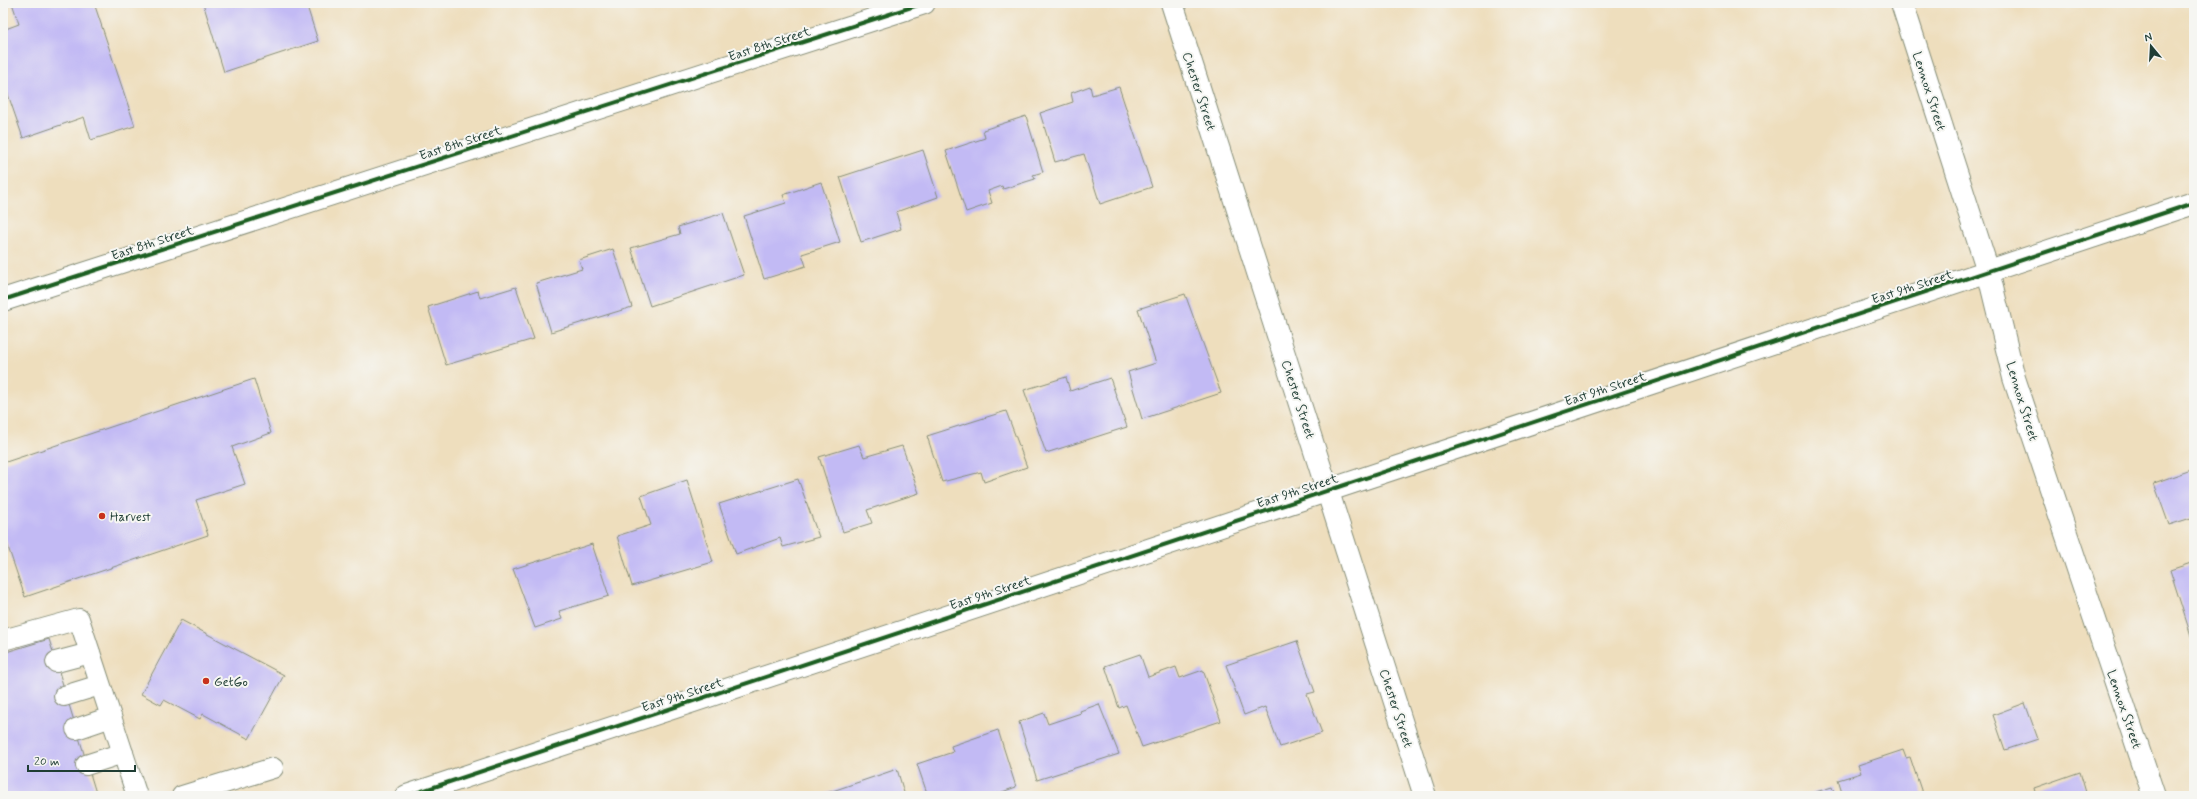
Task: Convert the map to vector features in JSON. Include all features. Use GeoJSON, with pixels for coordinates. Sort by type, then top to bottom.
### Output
{"type":"FeatureCollection","features":[{"type":"Feature","properties":{"kind":"street","name":"East 8th Street"},"geometry":{"type":"LineString","coordinates":[[3,300],[924,3]]}},
{"type":"Feature","properties":{"kind":"street","name":"Chester Street"},"geometry":{"type":"LineString","coordinates":[[1172,3],[1424,796]]}},
{"type":"Feature","properties":{"kind":"street","name":"Lennox Street"},"geometry":{"type":"LineString","coordinates":[[1902,3],[1988,272],[2014,378],[2154,796]]}},
{"type":"Feature","properties":{"kind":"street","name":"East 9th Street"},"geometry":{"type":"LineString","coordinates":[[407,796],[2194,203]]}},
{"type":"Feature","properties":{"kind":"lane"},"geometry":{"type":"LineString","coordinates":[[3,640],[79,619],[137,796]]}},
{"type":"Feature","properties":{"kind":"lane"},"geometry":{"type":"LineString","coordinates":[[56,662],[90,653]]}},
{"type":"Feature","properties":{"kind":"lane"},"geometry":{"type":"LineString","coordinates":[[64,696],[100,685]]}},
{"type":"Feature","properties":{"kind":"lane"},"geometry":{"type":"LineString","coordinates":[[76,729],[111,717]]}},
{"type":"Feature","properties":{"kind":"lane"},"geometry":{"type":"LineString","coordinates":[[86,765],[123,753]]}},
{"type":"Feature","properties":{"kind":"lane"},"geometry":{"type":"LineString","coordinates":[[182,796],[273,768]]}},
{"type":"Feature","properties":{"kind":"building"},"geometry":{"type":"Polygon","coordinates":[[[12,3],[94,3],[135,126],[91,140],[84,117],[23,138],[3,80],[3,30],[19,24],[12,3]]]}},
{"type":"Feature","properties":{"kind":"building"},"geometry":{"type":"Polygon","coordinates":[[[203,3],[306,3],[318,41],[224,72],[203,3]]]}},
{"type":"Feature","properties":{"kind":"building"},"geometry":{"type":"Polygon","coordinates":[[[1090,86],[1092,95],[1119,87],[1152,187],[1100,204],[1084,154],[1055,162],[1040,113],[1073,102],[1071,93],[1090,86]]]}},
{"type":"Feature","properties":{"kind":"building"},"geometry":{"type":"Polygon","coordinates":[[[1026,116],[1043,172],[1033,175],[1035,179],[1003,189],[1002,186],[988,191],[992,203],[966,212],[946,151],[985,138],[983,130],[1026,116]]]}},
{"type":"Feature","properties":{"kind":"building"},"geometry":{"type":"Polygon","coordinates":[[[923,150],[938,197],[896,212],[901,229],[861,242],[840,177],[923,150]]]}},
{"type":"Feature","properties":{"kind":"building"},"geometry":{"type":"Polygon","coordinates":[[[821,182],[840,242],[802,254],[806,266],[764,279],[744,216],[786,203],[783,195],[821,182]]]}},
{"type":"Feature","properties":{"kind":"building"},"geometry":{"type":"Polygon","coordinates":[[[723,213],[744,275],[650,306],[631,248],[680,234],[678,227],[723,213]]]}},
{"type":"Feature","properties":{"kind":"building"},"geometry":{"type":"Polygon","coordinates":[[[613,249],[632,307],[551,332],[536,283],[582,269],[579,260],[613,249]]]}},
{"type":"Feature","properties":{"kind":"building"},"geometry":{"type":"Polygon","coordinates":[[[516,287],[534,339],[446,365],[428,307],[478,291],[480,298],[516,287]]]}},
{"type":"Feature","properties":{"kind":"building"},"geometry":{"type":"Polygon","coordinates":[[[1185,294],[1221,393],[1142,419],[1128,372],[1156,363],[1138,309],[1185,294]]]}},
{"type":"Feature","properties":{"kind":"building"},"geometry":{"type":"Polygon","coordinates":[[[1066,377],[1070,391],[1110,378],[1127,427],[1046,453],[1024,390],[1066,377]]]}},
{"type":"Feature","properties":{"kind":"building","name":"Harvest"},"geometry":{"type":"Polygon","coordinates":[[[254,379],[271,433],[232,447],[245,484],[196,500],[208,535],[25,597],[3,532],[3,463],[254,379]]]}},
{"type":"Feature","properties":{"kind":"building"},"geometry":{"type":"Polygon","coordinates":[[[1006,411],[1027,467],[984,482],[981,472],[942,482],[927,436],[1006,411]]]}},
{"type":"Feature","properties":{"kind":"building"},"geometry":{"type":"Polygon","coordinates":[[[859,445],[864,457],[902,446],[919,493],[867,510],[872,523],[843,532],[819,457],[859,445]]]}},
{"type":"Feature","properties":{"kind":"building"},"geometry":{"type":"Polygon","coordinates":[[[2194,469],[2194,517],[2169,525],[2154,483],[2194,469]]]}},
{"type":"Feature","properties":{"kind":"building"},"geometry":{"type":"Polygon","coordinates":[[[798,479],[819,537],[783,547],[780,538],[736,554],[719,504],[798,479]]]}},
{"type":"Feature","properties":{"kind":"building"},"geometry":{"type":"Polygon","coordinates":[[[687,480],[713,562],[632,586],[617,536],[651,525],[641,496],[687,480]]]}},
{"type":"Feature","properties":{"kind":"building"},"geometry":{"type":"Polygon","coordinates":[[[592,544],[609,596],[559,611],[562,619],[535,628],[513,569],[592,544]]]}},
{"type":"Feature","properties":{"kind":"building"},"geometry":{"type":"Polygon","coordinates":[[[2194,562],[2194,645],[2170,570],[2194,562]]]}},
{"type":"Feature","properties":{"kind":"building"},"geometry":{"type":"Polygon","coordinates":[[[181,620],[284,675],[249,739],[203,714],[200,719],[164,700],[161,705],[141,694],[181,620]]]}},
{"type":"Feature","properties":{"kind":"building"},"geometry":{"type":"Polygon","coordinates":[[[49,639],[96,793],[88,796],[5,796],[3,789],[3,653],[49,639]]]}},
{"type":"Feature","properties":{"kind":"building"},"geometry":{"type":"Polygon","coordinates":[[[1297,641],[1315,692],[1307,694],[1322,733],[1280,747],[1265,707],[1244,715],[1226,665],[1297,641]]]}},
{"type":"Feature","properties":{"kind":"building"},"geometry":{"type":"Polygon","coordinates":[[[1140,654],[1148,677],[1176,667],[1180,678],[1203,670],[1221,721],[1142,747],[1126,705],[1119,708],[1105,666],[1140,654]]]}},
{"type":"Feature","properties":{"kind":"building"},"geometry":{"type":"Polygon","coordinates":[[[2025,703],[2038,739],[2005,750],[1993,715],[2025,703]]]}},
{"type":"Feature","properties":{"kind":"building"},"geometry":{"type":"Polygon","coordinates":[[[1099,704],[1119,754],[1037,780],[1019,722],[1044,713],[1048,724],[1081,713],[1080,711],[1099,704]]]}},
{"type":"Feature","properties":{"kind":"building"},"geometry":{"type":"Polygon","coordinates":[[[998,730],[1016,787],[991,796],[928,796],[917,764],[953,752],[951,746],[998,730]]]}},
{"type":"Feature","properties":{"kind":"building"},"geometry":{"type":"Polygon","coordinates":[[[1903,750],[1906,758],[1910,757],[1923,796],[1843,796],[1838,780],[1861,773],[1858,765],[1903,750]]]}},
{"type":"Feature","properties":{"kind":"building"},"geometry":{"type":"Polygon","coordinates":[[[897,769],[905,796],[818,796],[897,769]]]}},
{"type":"Feature","properties":{"kind":"building"},"geometry":{"type":"Polygon","coordinates":[[[2080,772],[2087,796],[2036,796],[2034,788],[2080,772]]]}},
{"type":"Feature","properties":{"kind":"building"},"geometry":{"type":"Polygon","coordinates":[[[1832,787],[1835,796],[1803,796],[1832,787]]]}},
{"type":"Feature","properties":{"kind":"cycle path"},"geometry":{"type":"LineString","coordinates":[[3,300],[924,3]]}},
{"type":"Feature","properties":{"kind":"cycle path"},"geometry":{"type":"LineString","coordinates":[[407,796],[2194,203]]}},
{"type":"Feature","properties":{"kind":"place","name":"Harvest"},"geometry":{"type":"Point","coordinates":[102,516]}},
{"type":"Feature","properties":{"kind":"place","name":"GetGo"},"geometry":{"type":"Point","coordinates":[206,681]}}]}
